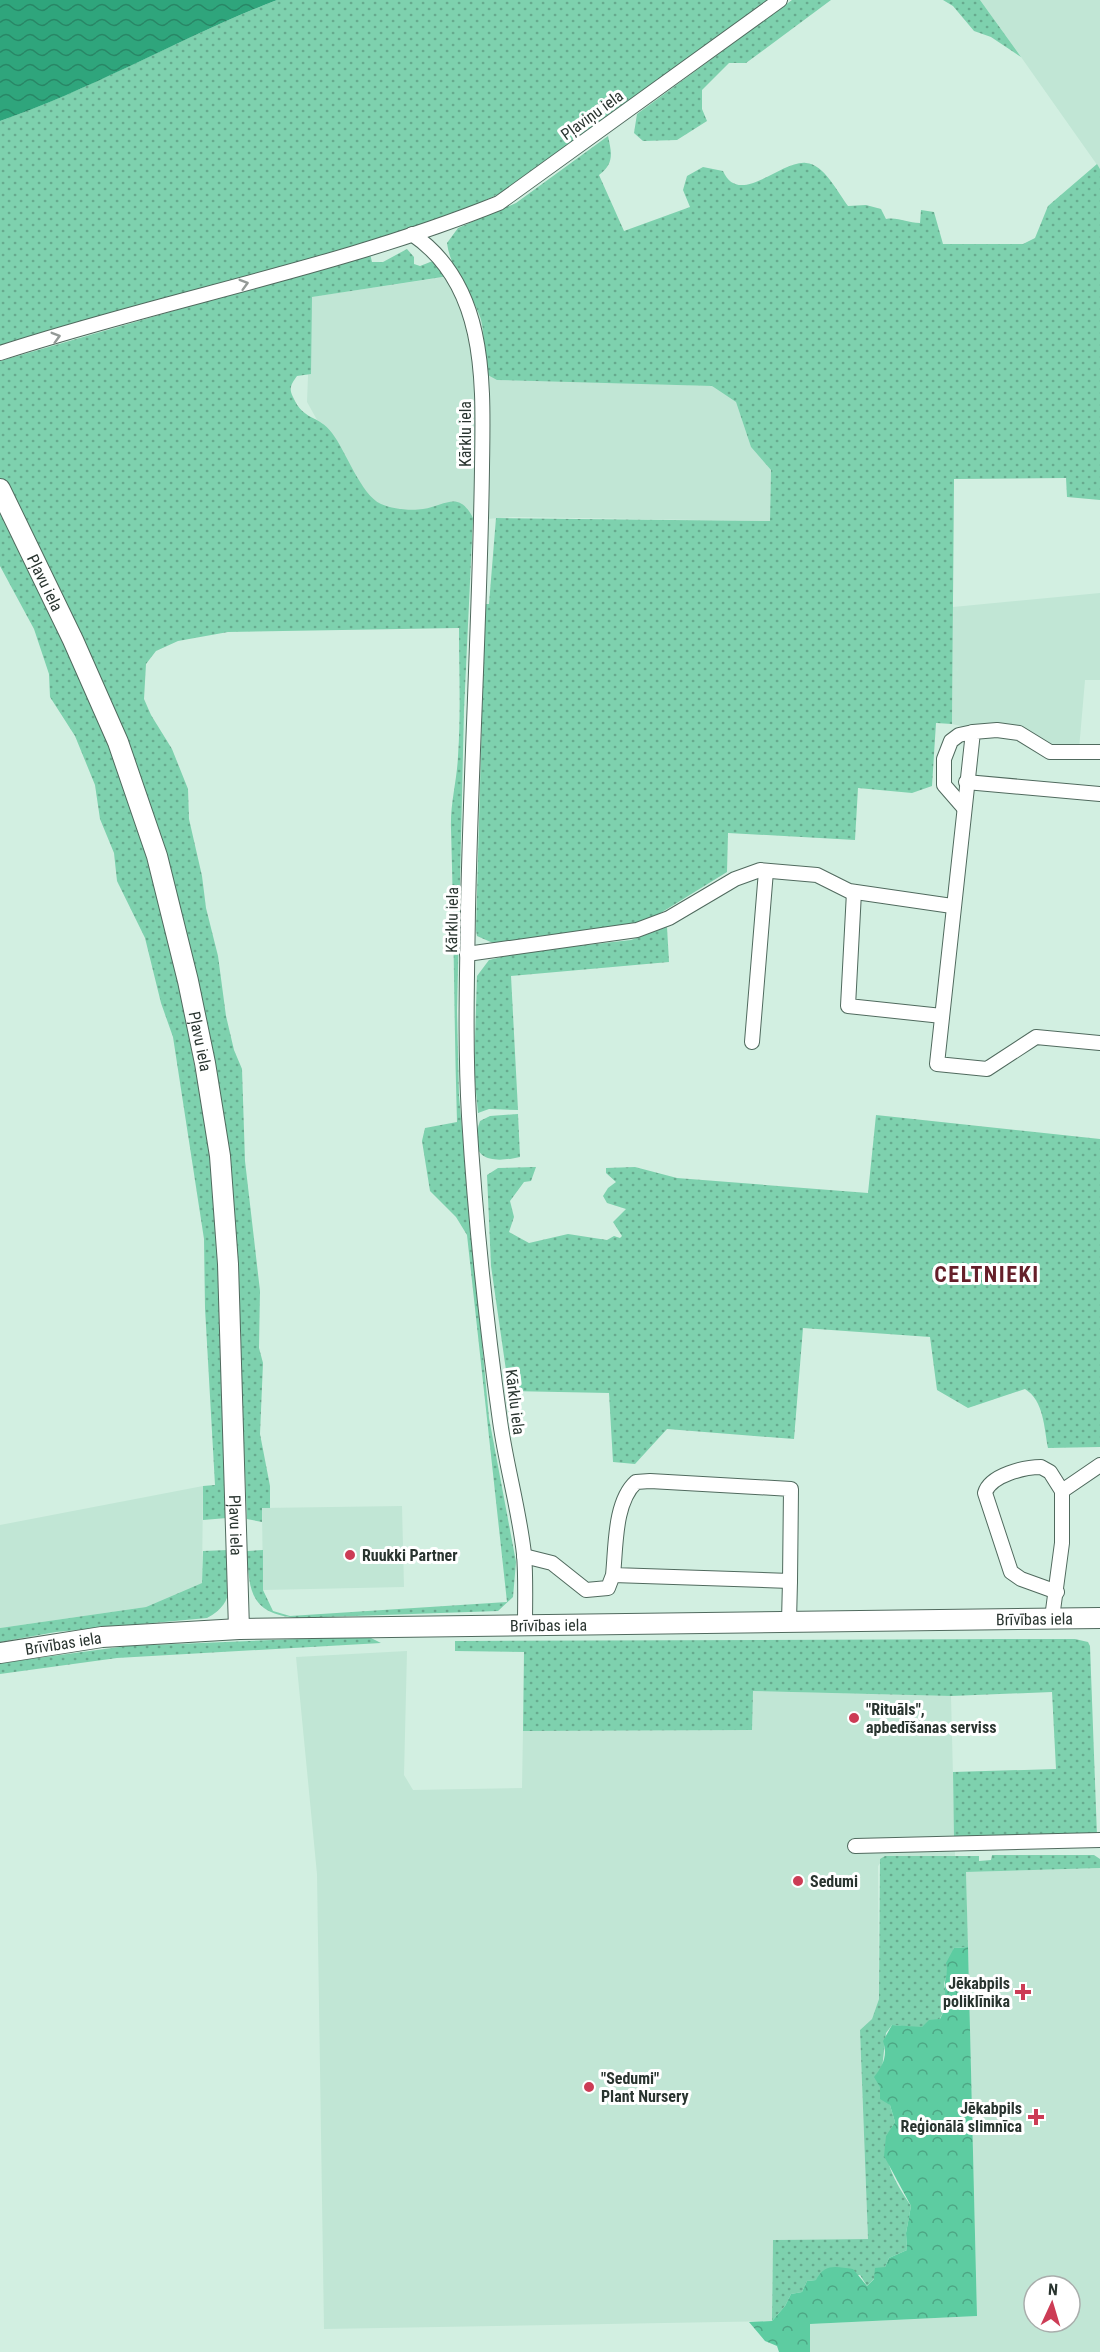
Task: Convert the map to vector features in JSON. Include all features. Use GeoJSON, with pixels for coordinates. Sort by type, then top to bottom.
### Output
{"type":"FeatureCollection","features":[{"type":"Feature","properties":{"kind":"street","name":"Pļaviņu iela"},"geometry":{"type":"LineString","coordinates":[[0,353],[412,234],[499,203],[780,0]]}},
{"type":"Feature","properties":{"kind":"street","name":"Kārklu iela"},"geometry":{"type":"LineString","coordinates":[[412,234],[430,246],[442,259],[470,309],[477,340],[482,390],[482,500],[465,1033],[472,1150],[499,1417],[524,1556],[525,1625]]}},
{"type":"Feature","properties":{"kind":"street","name":"Pļavu iela"},"geometry":{"type":"LineString","coordinates":[[0,489],[68,630],[118,742],[157,855],[196,1016],[220,1156],[228,1264],[239,1629]]}},
{"type":"Feature","properties":{"kind":"street"},"geometry":{"type":"LineString","coordinates":[[964,807],[944,785],[944,759],[951,741],[959,735],[997,730],[1019,733],[1050,752],[1100,752]]}},
{"type":"Feature","properties":{"kind":"street"},"geometry":{"type":"LineString","coordinates":[[973,732],[952,906],[937,1064],[987,1069],[1025,1041],[1040,1036],[1100,1042]]}},
{"type":"Feature","properties":{"kind":"street"},"geometry":{"type":"LineString","coordinates":[[966,782],[1100,794]]}},
{"type":"Feature","properties":{"kind":"street"},"geometry":{"type":"LineString","coordinates":[[467,954],[637,930],[669,918],[735,879],[754,871],[817,875],[838,887],[855,892],[952,906]]}},
{"type":"Feature","properties":{"kind":"street"},"geometry":{"type":"LineString","coordinates":[[752,1042],[766,871]]}},
{"type":"Feature","properties":{"kind":"street"},"geometry":{"type":"LineString","coordinates":[[855,892],[848,1006],[942,1016]]}},
{"type":"Feature","properties":{"kind":"street"},"geometry":{"type":"LineString","coordinates":[[1062,1491],[1100,1465]]}},
{"type":"Feature","properties":{"kind":"street"},"geometry":{"type":"LineString","coordinates":[[1052,1618],[1057,1592],[1062,1543],[1062,1491],[1050,1472],[1041,1467],[1024,1469],[988,1486],[985,1493],[1011,1572],[1021,1579],[1057,1592]]}},
{"type":"Feature","properties":{"kind":"street"},"geometry":{"type":"LineString","coordinates":[[524,1556],[552,1563],[586,1590],[608,1588],[613,1575],[622,1509],[633,1485],[650,1481],[791,1489],[789,1621]]}},
{"type":"Feature","properties":{"kind":"street"},"geometry":{"type":"LineString","coordinates":[[613,1575],[790,1581]]}},
{"type":"Feature","properties":{"kind":"street","name":"Brīvības iela"},"geometry":{"type":"LineString","coordinates":[[0,1653],[102,1637],[239,1629],[1100,1618]]}},
{"type":"Feature","properties":{"kind":"street"},"geometry":{"type":"LineString","coordinates":[[855,1846],[1100,1840]]}},
{"type":"Feature","properties":{"kind":"shaded area"},"geometry":{"type":"Polygon","coordinates":[[[277,0],[771,0],[519,185],[448,217],[357,246],[0,347],[0,121],[70,93],[207,29],[277,0]]]}},
{"type":"Feature","properties":{"kind":"shaded area"},"geometry":{"type":"Polygon","coordinates":[[[792,0],[831,0],[746,63],[729,63],[702,90],[702,109],[707,121],[677,140],[643,141],[634,133],[637,114],[792,0]]]}},
{"type":"Feature","properties":{"kind":"shaded area"},"geometry":{"type":"Polygon","coordinates":[[[943,0],[980,0],[1021,57],[991,37],[974,31],[953,6],[943,0]]]}},
{"type":"Feature","properties":{"kind":"shaded area"},"geometry":{"type":"Polygon","coordinates":[[[980,0],[1100,0],[1100,169],[1021,57],[980,0]]]}},
{"type":"Feature","properties":{"kind":"shaded area"},"geometry":{"type":"Polygon","coordinates":[[[608,136],[611,158],[607,167],[599,175],[624,231],[690,207],[683,190],[687,176],[703,167],[723,171],[730,181],[739,185],[750,184],[785,168],[806,163],[819,168],[825,174],[848,206],[866,205],[881,209],[886,219],[915,223],[920,223],[921,210],[934,212],[943,244],[1023,244],[1035,238],[1048,206],[1097,164],[1100,169],[1100,500],[1067,497],[1066,478],[954,479],[952,724],[936,723],[932,786],[912,793],[858,788],[855,840],[728,833],[727,872],[646,922],[614,929],[493,943],[477,936],[476,930],[485,604],[489,604],[496,518],[770,521],[771,470],[751,447],[736,402],[712,386],[497,380],[486,374],[481,321],[452,262],[447,243],[458,228],[516,203],[608,136]]]}},
{"type":"Feature","properties":{"kind":"shaded area"},"geometry":{"type":"Polygon","coordinates":[[[407,249],[414,257],[414,264],[420,266],[438,259],[449,276],[312,297],[311,374],[297,376],[292,383],[291,391],[297,405],[332,433],[360,482],[367,492],[381,504],[407,510],[457,502],[468,509],[473,518],[464,710],[457,1011],[459,1096],[489,1418],[516,1562],[513,1597],[498,1611],[297,1618],[281,1616],[270,1611],[261,1606],[255,1598],[249,1578],[247,1551],[263,1550],[263,1590],[273,1611],[290,1616],[507,1602],[467,1235],[456,1217],[430,1191],[422,1141],[425,1128],[457,1122],[451,819],[459,740],[459,628],[228,632],[178,641],[156,651],[146,664],[144,699],[172,749],[188,789],[189,819],[218,956],[226,1016],[234,1050],[242,1069],[245,1161],[260,1291],[259,1348],[263,1363],[260,1434],[270,1486],[270,1508],[262,1508],[262,1522],[247,1519],[238,1304],[187,945],[30,531],[0,479],[0,361],[370,254],[372,262],[383,262],[407,249]]]}},
{"type":"Feature","properties":{"kind":"shaded area"},"geometry":{"type":"Polygon","coordinates":[[[498,269],[498,379],[712,386],[736,402],[751,447],[771,470],[770,521],[513,517],[377,527],[307,402],[311,297],[498,269]]]}},
{"type":"Feature","properties":{"kind":"shaded area"},"geometry":{"type":"Polygon","coordinates":[[[0,511],[75,664],[107,741],[137,822],[178,978],[214,1170],[220,1245],[227,1518],[203,1520],[203,1486],[215,1485],[205,1308],[204,1239],[173,1037],[161,1003],[145,938],[117,881],[114,853],[100,819],[95,785],[75,736],[50,697],[49,674],[34,629],[0,566],[0,511]]]}},
{"type":"Feature","properties":{"kind":"shaded area"},"geometry":{"type":"Polygon","coordinates":[[[1100,593],[1100,680],[1085,680],[1079,749],[1050,746],[952,724],[953,607],[1100,593]]]}},
{"type":"Feature","properties":{"kind":"shaded area"},"geometry":{"type":"Polygon","coordinates":[[[667,927],[669,962],[511,976],[518,1110],[489,1109],[478,1113],[474,1071],[477,976],[489,960],[523,952],[631,940],[667,927]]]}},
{"type":"Feature","properties":{"kind":"shaded area"},"geometry":{"type":"Polygon","coordinates":[[[518,1114],[520,1157],[499,1160],[484,1156],[476,1144],[480,1121],[490,1116],[518,1114]]]}},
{"type":"Feature","properties":{"kind":"shaded area"},"geometry":{"type":"Polygon","coordinates":[[[876,1115],[1100,1139],[1100,1447],[1048,1448],[1040,1407],[1025,1389],[968,1408],[937,1390],[930,1337],[803,1328],[794,1439],[667,1429],[635,1464],[613,1462],[609,1393],[509,1391],[491,1266],[487,1175],[498,1168],[536,1167],[531,1181],[524,1182],[510,1201],[514,1217],[509,1232],[529,1243],[568,1234],[607,1240],[614,1236],[620,1238],[622,1236],[613,1222],[626,1209],[607,1203],[603,1196],[616,1182],[606,1173],[606,1168],[635,1167],[677,1178],[868,1193],[876,1115]]]}},
{"type":"Feature","properties":{"kind":"shaded area"},"geometry":{"type":"Polygon","coordinates":[[[203,1486],[202,1583],[146,1607],[0,1628],[0,1525],[203,1486]]]}},
{"type":"Feature","properties":{"kind":"shaded area"},"geometry":{"type":"Polygon","coordinates":[[[402,1506],[404,1587],[263,1590],[262,1508],[402,1506]]]}},
{"type":"Feature","properties":{"kind":"shaded area"},"geometry":{"type":"Polygon","coordinates":[[[228,1550],[230,1580],[227,1597],[217,1612],[207,1618],[56,1632],[0,1642],[0,1628],[146,1607],[202,1583],[203,1551],[228,1550]]]}},
{"type":"Feature","properties":{"kind":"shaded area"},"geometry":{"type":"Polygon","coordinates":[[[367,1636],[381,1643],[117,1658],[0,1674],[0,1663],[127,1646],[367,1636]]]}},
{"type":"Feature","properties":{"kind":"shaded area"},"geometry":{"type":"Polygon","coordinates":[[[1075,1639],[1088,1642],[1090,1646],[1097,1836],[954,1838],[953,1772],[1056,1769],[1052,1692],[951,1696],[753,1691],[752,1730],[523,1731],[524,1652],[455,1651],[455,1641],[1075,1639]]]}},
{"type":"Feature","properties":{"kind":"shaded area"},"geometry":{"type":"Polygon","coordinates":[[[407,1651],[404,1775],[413,1790],[522,1788],[523,1731],[752,1730],[752,1691],[951,1696],[955,1856],[885,1856],[878,1866],[879,1999],[872,2019],[860,2030],[868,2239],[773,2240],[772,2321],[324,2329],[317,1874],[296,1657],[407,1651]]]}},
{"type":"Feature","properties":{"kind":"shaded area"},"geometry":{"type":"Polygon","coordinates":[[[992,1855],[1094,1855],[1100,1859],[1100,1868],[966,1872],[968,1947],[954,1948],[944,1984],[948,2004],[939,2020],[922,2028],[892,2025],[886,2033],[880,2087],[890,2105],[895,2122],[889,2133],[887,2144],[889,2165],[911,2206],[906,2233],[907,2250],[889,2258],[885,2267],[867,2286],[860,2275],[807,2281],[802,2292],[791,2294],[785,2306],[772,2321],[773,2240],[868,2239],[860,2030],[872,2019],[879,1999],[880,1859],[885,1856],[979,1856],[979,1861],[991,1860],[992,1855]]]}},
{"type":"Feature","properties":{"kind":"shaded area","name":"Jēkabpils Reģionālā slimnīca"},"geometry":{"type":"Polygon","coordinates":[[[1100,1868],[1100,2352],[810,2352],[810,2324],[977,2316],[966,1872],[1100,1868]]]}},
{"type":"Feature","properties":{"kind":"green space"},"geometry":{"type":"Polygon","coordinates":[[[968,1947],[977,2316],[810,2324],[810,2352],[779,2352],[777,2346],[765,2341],[749,2322],[772,2321],[785,2306],[791,2294],[802,2292],[807,2281],[816,2280],[823,2271],[832,2267],[853,2269],[867,2286],[874,2279],[875,2268],[885,2267],[889,2258],[907,2250],[906,2233],[911,2206],[884,2156],[886,2136],[895,2122],[890,2105],[880,2099],[880,2087],[874,2077],[884,2060],[883,2041],[892,2025],[922,2027],[929,2020],[940,2019],[945,2004],[946,1963],[954,1948],[968,1947]]]}},
{"type":"Feature","properties":{"kind":"water"},"geometry":{"type":"Polygon","coordinates":[[[0,0],[277,0],[208,29],[71,93],[0,121],[0,0]]]}},
{"type":"Feature","properties":{"kind":"place","name":"Ruukki Partner"},"geometry":{"type":"Point","coordinates":[350,1555]}},
{"type":"Feature","properties":{"kind":"place","name":"\"Rituāls\", apbedīšanas serviss"},"geometry":{"type":"Point","coordinates":[854,1718]}},
{"type":"Feature","properties":{"kind":"place","name":"Sedumi"},"geometry":{"type":"Point","coordinates":[798,1881]}},
{"type":"Feature","properties":{"kind":"place","name":"Jēkabpils poliklīnika"},"geometry":{"type":"Point","coordinates":[1023,1992]}},
{"type":"Feature","properties":{"kind":"place","name":"\"Sedumi\" Plant Nursery"},"geometry":{"type":"Point","coordinates":[589,2087]}},
{"type":"Feature","properties":{"kind":"place","name":"Jēkabpils Reģionālā slimnīca"},"geometry":{"type":"Point","coordinates":[1036,2117]}},
{"type":"Feature","properties":{"kind":"district","name":"CELTNIEKI"},"geometry":{"type":"Point","coordinates":[987,1274]}}]}
